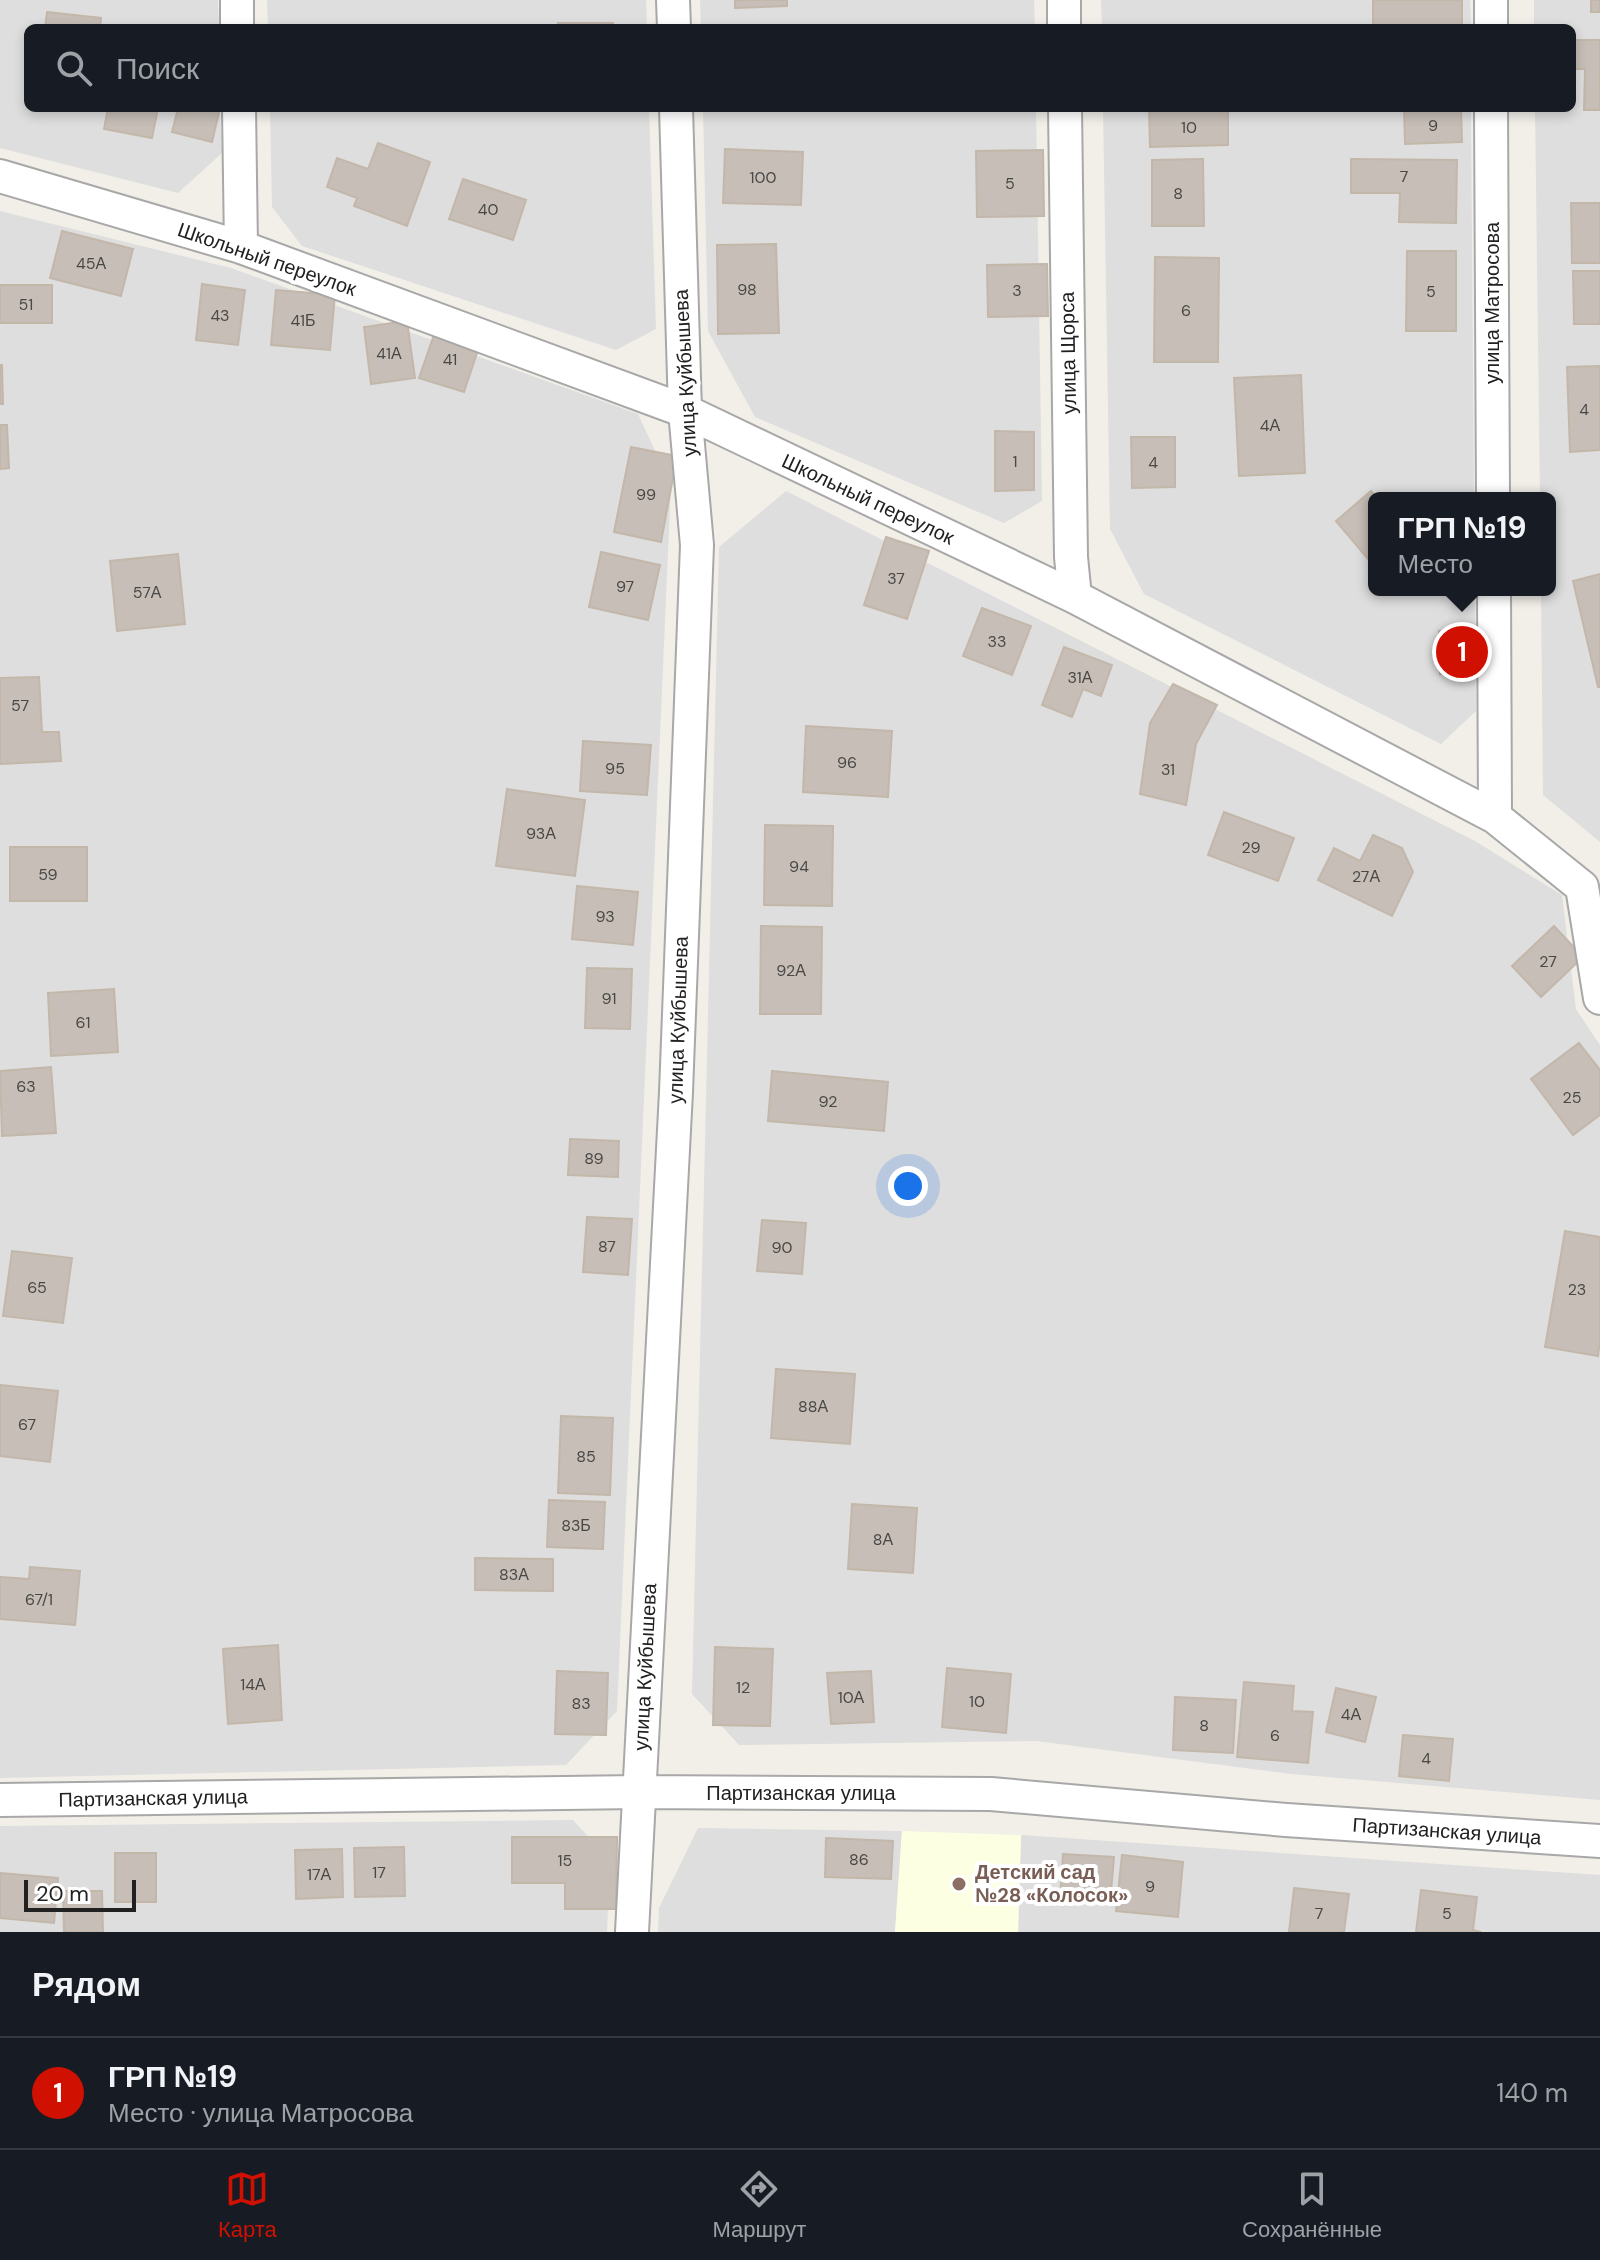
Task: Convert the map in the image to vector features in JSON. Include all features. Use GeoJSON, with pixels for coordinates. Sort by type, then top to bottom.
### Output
{"type":"FeatureCollection","features":[{"type":"Feature","properties":{"kind":"street"},"geometry":{"type":"LineString","coordinates":[[237,0],[237,24]]}},
{"type":"Feature","properties":{"kind":"street"},"geometry":{"type":"LineString","coordinates":[[673,0],[674,24]]}},
{"type":"Feature","properties":{"kind":"street"},"geometry":{"type":"LineString","coordinates":[[1064,0],[1064,24]]}},
{"type":"Feature","properties":{"kind":"street"},"geometry":{"type":"LineString","coordinates":[[1491,0],[1491,24]]}},
{"type":"Feature","properties":{"kind":"street"},"geometry":{"type":"LineString","coordinates":[[239,112],[241,247]]}},
{"type":"Feature","properties":{"kind":"street","name":"улица Куйбышева"},"geometry":{"type":"LineString","coordinates":[[632,1932],[676,1092],[697,545],[685,411],[676,112]]}},
{"type":"Feature","properties":{"kind":"street","name":"улица Щорса"},"geometry":{"type":"LineString","coordinates":[[1065,112],[1071,557],[1075,597]]}},
{"type":"Feature","properties":{"kind":"street","name":"улица Матросова"},"geometry":{"type":"LineString","coordinates":[[1491,112],[1493,492]]}},
{"type":"Feature","properties":{"kind":"street","name":"Школьный переулок"},"geometry":{"type":"LineString","coordinates":[[0,176],[241,247],[685,411],[1075,597],[1495,817],[1582,887],[1600,998]]}},
{"type":"Feature","properties":{"kind":"street"},"geometry":{"type":"LineString","coordinates":[[1494,596],[1495,817]]}},
{"type":"Feature","properties":{"kind":"street","name":"Партизанская улица"},"geometry":{"type":"LineString","coordinates":[[0,1800],[638,1792],[991,1794],[1286,1820],[1600,1841]]}},
{"type":"Feature","properties":{"kind":"shaded area"},"geometry":{"type":"Polygon","coordinates":[[[0,0],[218,0],[219,24],[24,24],[24,112],[220,112],[222,153],[178,193],[0,148],[0,0]]]}},
{"type":"Feature","properties":{"kind":"shaded area"},"geometry":{"type":"Polygon","coordinates":[[[267,0],[646,0],[647,24],[268,24],[267,0]]]}},
{"type":"Feature","properties":{"kind":"shaded area"},"geometry":{"type":"Polygon","coordinates":[[[700,0],[1034,0],[1035,24],[701,24],[700,0]]]}},
{"type":"Feature","properties":{"kind":"shaded area"},"geometry":{"type":"Polygon","coordinates":[[[1101,0],[1470,0],[1471,24],[1102,24],[1101,0]]]}},
{"type":"Feature","properties":{"kind":"shaded area"},"geometry":{"type":"Polygon","coordinates":[[[1534,0],[1600,0],[1600,842],[1543,795],[1541,596],[1556,596],[1556,492],[1540,492],[1535,112],[1576,112],[1576,24],[1534,24],[1534,0]]]}},
{"type":"Feature","properties":{"kind":"shaded area"},"geometry":{"type":"Polygon","coordinates":[[[270,112],[649,112],[656,329],[616,350],[302,246],[272,207],[270,112]]]}},
{"type":"Feature","properties":{"kind":"shaded area"},"geometry":{"type":"Polygon","coordinates":[[[703,112],[1036,112],[1042,501],[1004,523],[755,417],[708,331],[703,112]]]}},
{"type":"Feature","properties":{"kind":"shaded area"},"geometry":{"type":"Polygon","coordinates":[[[1103,112],[1471,112],[1474,492],[1368,492],[1368,596],[1475,596],[1476,711],[1441,744],[1144,594],[1110,529],[1103,112]]]}},
{"type":"Feature","properties":{"kind":"shaded area"},"geometry":{"type":"Polygon","coordinates":[[[0,211],[231,268],[638,414],[671,485],[617,1711],[566,1765],[0,1778],[0,211]]]}},
{"type":"Feature","properties":{"kind":"shaded area"},"geometry":{"type":"Polygon","coordinates":[[[786,491],[1475,841],[1562,895],[1576,1009],[1600,1045],[1600,1800],[1291,1774],[1036,1741],[739,1745],[692,1694],[719,547],[786,491]]]}},
{"type":"Feature","properties":{"kind":"shaded area"},"geometry":{"type":"Polygon","coordinates":[[[573,1820],[610,1860],[607,1932],[0,1932],[0,1826],[573,1820]]]}},
{"type":"Feature","properties":{"kind":"shaded area"},"geometry":{"type":"Polygon","coordinates":[[[698,1828],[902,1831],[895,1932],[658,1932],[659,1908],[698,1828]]]}},
{"type":"Feature","properties":{"kind":"shaded area","name":"Детский сад №28 «Колосок»"},"geometry":{"type":"Polygon","coordinates":[[[902,1831],[1021,1835],[1018,1932],[895,1932],[902,1831]]]}},
{"type":"Feature","properties":{"kind":"shaded area"},"geometry":{"type":"Polygon","coordinates":[[[1021,1835],[1600,1875],[1600,1932],[1018,1932],[1021,1835]]]}},
{"type":"Feature","properties":{"kind":"building"},"geometry":{"type":"Polygon","coordinates":[[[735,0],[787,0],[787,6],[735,8],[735,0]]]}},
{"type":"Feature","properties":{"kind":"building"},"geometry":{"type":"Polygon","coordinates":[[[1373,0],[1462,0],[1462,24],[1373,24],[1373,0]]]}},
{"type":"Feature","properties":{"kind":"building"},"geometry":{"type":"Polygon","coordinates":[[[1591,0],[1600,0],[1600,12],[1591,12],[1591,0]]]}},
{"type":"Feature","properties":{"kind":"building"},"geometry":{"type":"Polygon","coordinates":[[[47,12],[101,18],[100,24],[46,24],[47,12]]]}},
{"type":"Feature","properties":{"kind":"building"},"geometry":{"type":"Polygon","coordinates":[[[558,23],[613,23],[613,24],[558,23]]]}},
{"type":"Feature","properties":{"kind":"building"},"geometry":{"type":"Polygon","coordinates":[[[1576,40],[1600,40],[1600,110],[1584,110],[1585,69],[1576,69],[1576,40]]]}},
{"type":"Feature","properties":{"kind":"building"},"geometry":{"type":"Polygon","coordinates":[[[107,112],[157,112],[152,138],[104,129],[107,112]]]}},
{"type":"Feature","properties":{"kind":"building"},"geometry":{"type":"Polygon","coordinates":[[[177,112],[219,112],[212,142],[172,132],[177,112]]]}},
{"type":"Feature","properties":{"kind":"building"},"geometry":{"type":"Polygon","coordinates":[[[1149,112],[1228,112],[1228,145],[1150,147],[1149,112]]]}},
{"type":"Feature","properties":{"kind":"building"},"geometry":{"type":"Polygon","coordinates":[[[1404,112],[1461,112],[1462,142],[1405,144],[1404,112]]]}},
{"type":"Feature","properties":{"kind":"building"},"geometry":{"type":"Polygon","coordinates":[[[378,143],[430,162],[407,226],[354,206],[357,198],[327,187],[337,158],[368,169],[378,143]]]}},
{"type":"Feature","properties":{"kind":"building"},"geometry":{"type":"Polygon","coordinates":[[[725,149],[803,152],[801,205],[723,203],[725,149]]]}},
{"type":"Feature","properties":{"kind":"building"},"geometry":{"type":"Polygon","coordinates":[[[1043,150],[1044,216],[977,217],[976,151],[1043,150]]]}},
{"type":"Feature","properties":{"kind":"building"},"geometry":{"type":"Polygon","coordinates":[[[1203,159],[1204,226],[1152,226],[1152,160],[1203,159]]]}},
{"type":"Feature","properties":{"kind":"building"},"geometry":{"type":"Polygon","coordinates":[[[1351,159],[1457,160],[1456,223],[1399,222],[1400,193],[1351,193],[1351,159]]]}},
{"type":"Feature","properties":{"kind":"building"},"geometry":{"type":"Polygon","coordinates":[[[463,179],[526,200],[513,240],[449,219],[463,179]]]}},
{"type":"Feature","properties":{"kind":"building"},"geometry":{"type":"Polygon","coordinates":[[[1571,203],[1600,203],[1600,263],[1572,263],[1571,203]]]}},
{"type":"Feature","properties":{"kind":"building"},"geometry":{"type":"Polygon","coordinates":[[[62,231],[133,249],[121,296],[50,278],[62,231]]]}},
{"type":"Feature","properties":{"kind":"building"},"geometry":{"type":"Polygon","coordinates":[[[776,244],[779,333],[718,334],[717,245],[776,244]]]}},
{"type":"Feature","properties":{"kind":"building"},"geometry":{"type":"Polygon","coordinates":[[[1407,251],[1456,251],[1456,331],[1406,331],[1407,251]]]}},
{"type":"Feature","properties":{"kind":"building"},"geometry":{"type":"Polygon","coordinates":[[[1155,257],[1219,258],[1218,362],[1154,362],[1155,257]]]}},
{"type":"Feature","properties":{"kind":"building"},"geometry":{"type":"Polygon","coordinates":[[[1047,264],[1048,316],[988,317],[987,265],[1047,264]]]}},
{"type":"Feature","properties":{"kind":"building"},"geometry":{"type":"Polygon","coordinates":[[[1573,271],[1600,271],[1600,324],[1574,324],[1573,271]]]}},
{"type":"Feature","properties":{"kind":"building"},"geometry":{"type":"Polygon","coordinates":[[[202,284],[245,290],[238,345],[196,340],[202,284]]]}},
{"type":"Feature","properties":{"kind":"building"},"geometry":{"type":"Polygon","coordinates":[[[0,285],[52,285],[52,323],[0,323],[0,285]]]}},
{"type":"Feature","properties":{"kind":"building"},"geometry":{"type":"Polygon","coordinates":[[[276,290],[335,295],[330,350],[271,345],[276,290]]]}},
{"type":"Feature","properties":{"kind":"building"},"geometry":{"type":"Polygon","coordinates":[[[407,321],[415,378],[371,384],[364,327],[407,321]]]}},
{"type":"Feature","properties":{"kind":"building"},"geometry":{"type":"Polygon","coordinates":[[[437,326],[481,341],[464,392],[419,378],[437,326]]]}},
{"type":"Feature","properties":{"kind":"building"},"geometry":{"type":"Polygon","coordinates":[[[2,365],[3,404],[0,404],[2,365]]]}},
{"type":"Feature","properties":{"kind":"building"},"geometry":{"type":"Polygon","coordinates":[[[1600,366],[1600,450],[1570,452],[1567,367],[1600,366]]]}},
{"type":"Feature","properties":{"kind":"building"},"geometry":{"type":"Polygon","coordinates":[[[1301,375],[1305,473],[1239,476],[1234,378],[1301,375]]]}},
{"type":"Feature","properties":{"kind":"building"},"geometry":{"type":"Polygon","coordinates":[[[0,425],[7,425],[9,468],[0,469],[0,425]]]}},
{"type":"Feature","properties":{"kind":"building"},"geometry":{"type":"Polygon","coordinates":[[[995,431],[1034,432],[1034,490],[995,491],[995,431]]]}},
{"type":"Feature","properties":{"kind":"building"},"geometry":{"type":"Polygon","coordinates":[[[1131,437],[1175,437],[1175,487],[1132,488],[1131,437]]]}},
{"type":"Feature","properties":{"kind":"building"},"geometry":{"type":"Polygon","coordinates":[[[631,447],[677,456],[661,542],[614,532],[631,447]]]}},
{"type":"Feature","properties":{"kind":"building"},"geometry":{"type":"Polygon","coordinates":[[[1368,494],[1368,559],[1336,521],[1368,494]]]}},
{"type":"Feature","properties":{"kind":"building"},"geometry":{"type":"Polygon","coordinates":[[[886,537],[929,551],[907,619],[864,605],[886,537]]]}},
{"type":"Feature","properties":{"kind":"building"},"geometry":{"type":"Polygon","coordinates":[[[601,552],[660,565],[648,620],[589,607],[601,552]]]}},
{"type":"Feature","properties":{"kind":"building"},"geometry":{"type":"Polygon","coordinates":[[[178,554],[185,624],[117,631],[110,561],[178,554]]]}},
{"type":"Feature","properties":{"kind":"building"},"geometry":{"type":"Polygon","coordinates":[[[1600,574],[1600,687],[1598,687],[1573,581],[1600,574]]]}},
{"type":"Feature","properties":{"kind":"building"},"geometry":{"type":"Polygon","coordinates":[[[982,608],[1031,626],[1012,675],[963,656],[982,608]]]}},
{"type":"Feature","properties":{"kind":"building"},"geometry":{"type":"Polygon","coordinates":[[[1485,629],[1486,674],[1440,674],[1439,631],[1485,629]]]}},
{"type":"Feature","properties":{"kind":"building"},"geometry":{"type":"Polygon","coordinates":[[[1064,647],[1112,665],[1101,696],[1083,689],[1072,717],[1042,705],[1064,647]]]}},
{"type":"Feature","properties":{"kind":"building"},"geometry":{"type":"Polygon","coordinates":[[[39,677],[42,732],[59,732],[61,761],[0,764],[0,678],[39,677]]]}},
{"type":"Feature","properties":{"kind":"building"},"geometry":{"type":"Polygon","coordinates":[[[1173,684],[1217,705],[1196,744],[1186,805],[1140,794],[1150,723],[1173,684]]]}},
{"type":"Feature","properties":{"kind":"building"},"geometry":{"type":"Polygon","coordinates":[[[806,726],[892,731],[888,797],[803,792],[806,726]]]}},
{"type":"Feature","properties":{"kind":"building"},"geometry":{"type":"Polygon","coordinates":[[[583,741],[651,745],[647,795],[580,791],[583,741]]]}},
{"type":"Feature","properties":{"kind":"building"},"geometry":{"type":"Polygon","coordinates":[[[507,789],[585,800],[575,876],[496,866],[507,789]]]}},
{"type":"Feature","properties":{"kind":"building"},"geometry":{"type":"Polygon","coordinates":[[[1224,812],[1294,838],[1278,881],[1208,855],[1224,812]]]}},
{"type":"Feature","properties":{"kind":"building"},"geometry":{"type":"Polygon","coordinates":[[[765,825],[833,826],[832,906],[764,905],[765,825]]]}},
{"type":"Feature","properties":{"kind":"building"},"geometry":{"type":"Polygon","coordinates":[[[1373,835],[1402,848],[1413,872],[1392,916],[1318,880],[1334,848],[1360,861],[1373,835]]]}},
{"type":"Feature","properties":{"kind":"building"},"geometry":{"type":"Polygon","coordinates":[[[10,847],[87,847],[87,901],[10,901],[10,847]]]}},
{"type":"Feature","properties":{"kind":"building"},"geometry":{"type":"Polygon","coordinates":[[[577,886],[638,892],[633,945],[572,939],[577,886]]]}},
{"type":"Feature","properties":{"kind":"building"},"geometry":{"type":"Polygon","coordinates":[[[761,926],[822,927],[821,1014],[760,1014],[761,926]]]}},
{"type":"Feature","properties":{"kind":"building"},"geometry":{"type":"Polygon","coordinates":[[[1554,926],[1583,957],[1541,997],[1512,966],[1554,926]]]}},
{"type":"Feature","properties":{"kind":"building"},"geometry":{"type":"Polygon","coordinates":[[[587,968],[632,969],[630,1029],[585,1028],[587,968]]]}},
{"type":"Feature","properties":{"kind":"building"},"geometry":{"type":"Polygon","coordinates":[[[114,989],[118,1052],[51,1056],[48,993],[114,989]]]}},
{"type":"Feature","properties":{"kind":"building"},"geometry":{"type":"Polygon","coordinates":[[[1579,1043],[1600,1070],[1600,1115],[1573,1135],[1531,1079],[1579,1043]]]}},
{"type":"Feature","properties":{"kind":"building"},"geometry":{"type":"Polygon","coordinates":[[[51,1067],[56,1133],[2,1136],[0,1071],[51,1067]]]}},
{"type":"Feature","properties":{"kind":"building"},"geometry":{"type":"Polygon","coordinates":[[[772,1071],[888,1082],[884,1131],[768,1121],[772,1071]]]}},
{"type":"Feature","properties":{"kind":"building"},"geometry":{"type":"Polygon","coordinates":[[[570,1139],[619,1141],[618,1177],[568,1175],[570,1139]]]}},
{"type":"Feature","properties":{"kind":"building"},"geometry":{"type":"Polygon","coordinates":[[[587,1217],[632,1219],[628,1275],[583,1272],[587,1217]]]}},
{"type":"Feature","properties":{"kind":"building"},"geometry":{"type":"Polygon","coordinates":[[[762,1220],[806,1223],[802,1274],[757,1271],[762,1220]]]}},
{"type":"Feature","properties":{"kind":"building"},"geometry":{"type":"Polygon","coordinates":[[[1565,1231],[1600,1237],[1598,1356],[1545,1347],[1565,1231]]]}},
{"type":"Feature","properties":{"kind":"building"},"geometry":{"type":"Polygon","coordinates":[[[12,1251],[72,1258],[63,1323],[3,1316],[12,1251]]]}},
{"type":"Feature","properties":{"kind":"building"},"geometry":{"type":"Polygon","coordinates":[[[776,1369],[855,1374],[850,1444],[771,1438],[776,1369]]]}},
{"type":"Feature","properties":{"kind":"building"},"geometry":{"type":"Polygon","coordinates":[[[0,1385],[58,1391],[50,1462],[0,1456],[0,1385]]]}},
{"type":"Feature","properties":{"kind":"building"},"geometry":{"type":"Polygon","coordinates":[[[561,1416],[613,1418],[610,1495],[558,1493],[561,1416]]]}},
{"type":"Feature","properties":{"kind":"building"},"geometry":{"type":"Polygon","coordinates":[[[549,1500],[605,1502],[603,1549],[547,1547],[549,1500]]]}},
{"type":"Feature","properties":{"kind":"building"},"geometry":{"type":"Polygon","coordinates":[[[852,1504],[917,1508],[913,1573],[848,1569],[852,1504]]]}},
{"type":"Feature","properties":{"kind":"building"},"geometry":{"type":"Polygon","coordinates":[[[475,1558],[553,1559],[553,1591],[475,1590],[475,1558]]]}},
{"type":"Feature","properties":{"kind":"building"},"geometry":{"type":"Polygon","coordinates":[[[30,1567],[80,1571],[75,1625],[0,1619],[0,1577],[29,1579],[30,1567]]]}},
{"type":"Feature","properties":{"kind":"building"},"geometry":{"type":"Polygon","coordinates":[[[278,1645],[282,1720],[228,1724],[223,1649],[278,1645]]]}},
{"type":"Feature","properties":{"kind":"building"},"geometry":{"type":"Polygon","coordinates":[[[715,1647],[773,1649],[770,1726],[713,1725],[715,1647]]]}},
{"type":"Feature","properties":{"kind":"building"},"geometry":{"type":"Polygon","coordinates":[[[947,1668],[1011,1674],[1006,1733],[942,1727],[947,1668]]]}},
{"type":"Feature","properties":{"kind":"building"},"geometry":{"type":"Polygon","coordinates":[[[557,1671],[608,1673],[606,1735],[555,1734],[557,1671]]]}},
{"type":"Feature","properties":{"kind":"building"},"geometry":{"type":"Polygon","coordinates":[[[871,1671],[874,1722],[831,1724],[827,1673],[871,1671]]]}},
{"type":"Feature","properties":{"kind":"building"},"geometry":{"type":"Polygon","coordinates":[[[1244,1682],[1294,1686],[1292,1711],[1313,1712],[1308,1763],[1237,1757],[1244,1682]]]}},
{"type":"Feature","properties":{"kind":"building"},"geometry":{"type":"Polygon","coordinates":[[[1336,1688],[1376,1697],[1365,1742],[1326,1732],[1336,1688]]]}},
{"type":"Feature","properties":{"kind":"building"},"geometry":{"type":"Polygon","coordinates":[[[1175,1697],[1236,1700],[1233,1753],[1173,1750],[1175,1697]]]}},
{"type":"Feature","properties":{"kind":"building"},"geometry":{"type":"Polygon","coordinates":[[[1403,1735],[1453,1739],[1449,1781],[1399,1776],[1403,1735]]]}},
{"type":"Feature","properties":{"kind":"building"},"geometry":{"type":"Polygon","coordinates":[[[512,1837],[617,1837],[616,1909],[565,1909],[565,1883],[512,1883],[512,1837]]]}},
{"type":"Feature","properties":{"kind":"building"},"geometry":{"type":"Polygon","coordinates":[[[826,1838],[893,1841],[891,1879],[825,1877],[826,1838]]]}},
{"type":"Feature","properties":{"kind":"building"},"geometry":{"type":"Polygon","coordinates":[[[404,1847],[405,1896],[355,1897],[354,1848],[404,1847]]]}},
{"type":"Feature","properties":{"kind":"building"},"geometry":{"type":"Polygon","coordinates":[[[342,1849],[343,1897],[296,1899],[295,1850],[342,1849]]]}},
{"type":"Feature","properties":{"kind":"building"},"geometry":{"type":"Polygon","coordinates":[[[115,1853],[156,1853],[156,1902],[115,1902],[115,1853]]]}},
{"type":"Feature","properties":{"kind":"building"},"geometry":{"type":"Polygon","coordinates":[[[1063,1854],[1114,1857],[1110,1903],[1060,1900],[1063,1854]]]}},
{"type":"Feature","properties":{"kind":"building"},"geometry":{"type":"Polygon","coordinates":[[[1122,1855],[1183,1862],[1178,1917],[1116,1911],[1122,1855]]]}},
{"type":"Feature","properties":{"kind":"building"},"geometry":{"type":"Polygon","coordinates":[[[0,1873],[58,1878],[54,1923],[0,1918],[0,1873]]]}},
{"type":"Feature","properties":{"kind":"building"},"geometry":{"type":"Polygon","coordinates":[[[1294,1888],[1349,1894],[1344,1932],[1289,1932],[1294,1888]]]}},
{"type":"Feature","properties":{"kind":"building"},"geometry":{"type":"Polygon","coordinates":[[[1421,1890],[1477,1897],[1473,1930],[1481,1932],[1416,1932],[1421,1890]]]}},
{"type":"Feature","properties":{"kind":"building"},"geometry":{"type":"Polygon","coordinates":[[[63,1891],[102,1891],[103,1932],[64,1932],[63,1891]]]}},
{"type":"Feature","properties":{"kind":"place","name":"ГРП №19"},"geometry":{"type":"Point","coordinates":[1462,652]}},
{"type":"Feature","properties":{"kind":"place","name":"Детский сад №28 «Колосок»"},"geometry":{"type":"Point","coordinates":[959,1884]}}]}
